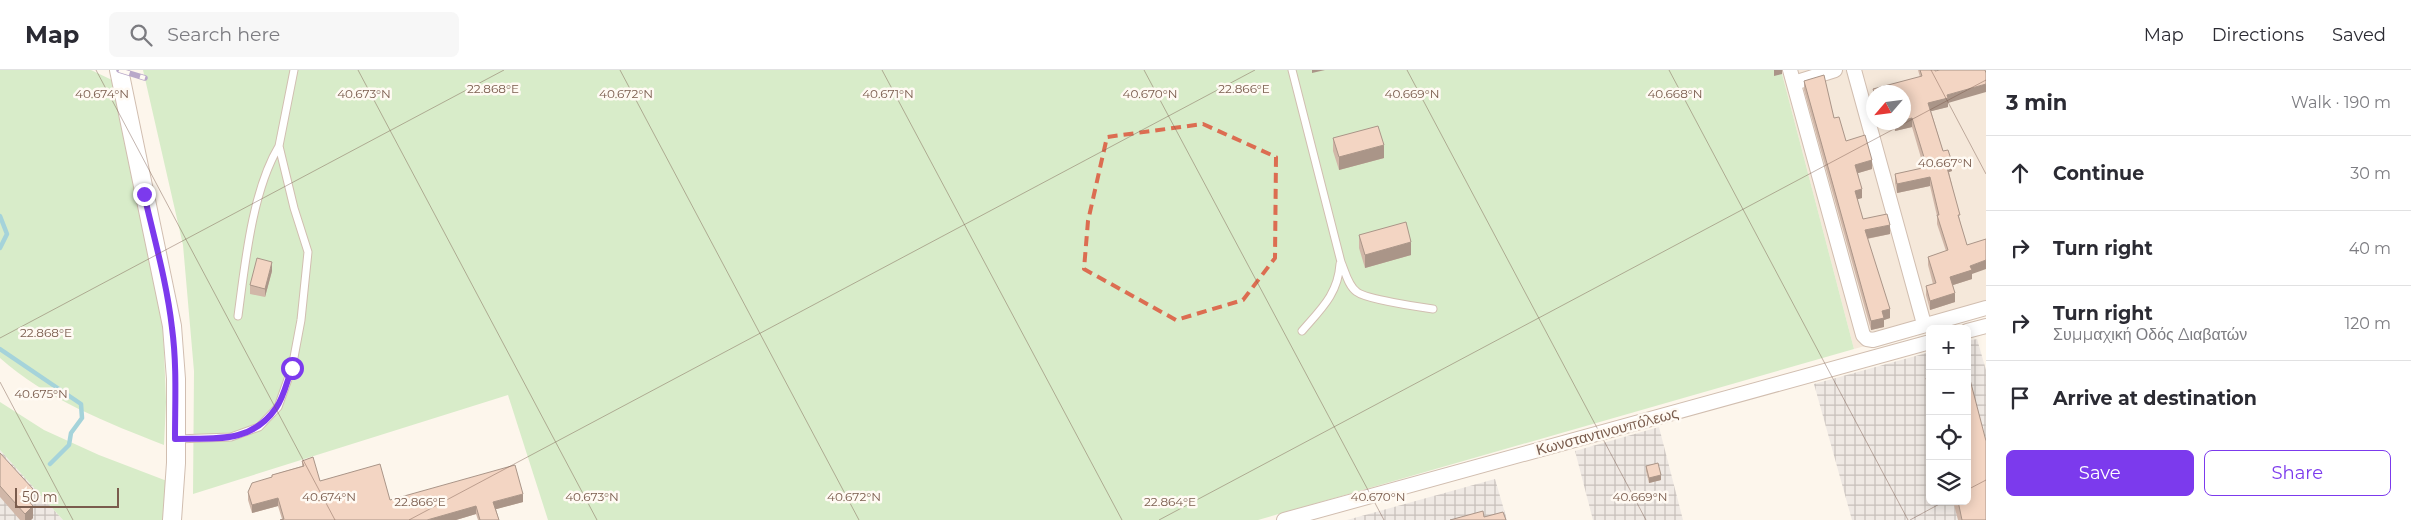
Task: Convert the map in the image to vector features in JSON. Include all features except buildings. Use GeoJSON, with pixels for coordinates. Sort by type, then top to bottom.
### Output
{"type":"FeatureCollection","features":[{"type":"Feature","properties":{"kind":"street"},"geometry":{"type":"LineString","coordinates":[[119,70],[172,326],[175,356],[174,503],[172,520]]}},
{"type":"Feature","properties":{"kind":"street"},"geometry":{"type":"LineString","coordinates":[[1835,70],[1792,77],[1863,335],[1867,339],[1873,340],[1986,308]]}},
{"type":"Feature","properties":{"kind":"street"},"geometry":{"type":"LineString","coordinates":[[1854,70],[1924,324]]}},
{"type":"Feature","properties":{"kind":"street"},"geometry":{"type":"LineString","coordinates":[[1971,330],[1986,326]]}},
{"type":"Feature","properties":{"kind":"street","name":"Κωνσταντινουπόλεως"},"geometry":{"type":"LineString","coordinates":[[1284,520],[1926,343]]}},
{"type":"Feature","properties":{"kind":"lane"},"geometry":{"type":"LineString","coordinates":[[238,316],[248,249],[258,202],[266,172],[279,146],[294,70]]}},
{"type":"Feature","properties":{"kind":"lane"},"geometry":{"type":"LineString","coordinates":[[1292,70],[1341,262],[1350,284],[1357,293],[1416,307],[1433,309]]}},
{"type":"Feature","properties":{"kind":"lane"},"geometry":{"type":"LineString","coordinates":[[175,439],[230,437],[259,427],[278,406],[292,368],[301,320],[308,252],[294,208],[279,146]]}},
{"type":"Feature","properties":{"kind":"lane"},"geometry":{"type":"LineString","coordinates":[[1302,331],[1328,302],[1339,280],[1341,262]]}},
{"type":"Feature","properties":{"kind":"highlighted area"},"geometry":{"type":"Polygon","coordinates":[[[1203,124],[1276,157],[1275,258],[1243,300],[1176,320],[1084,269],[1088,221],[1107,137],[1203,124]]]}},
{"type":"Feature","properties":{"kind":"shaded area"},"geometry":{"type":"Polygon","coordinates":[[[1781,70],[1986,70],[1986,313],[1942,325],[1926,325],[1926,329],[1854,349],[1781,70]]]}},
{"type":"Feature","properties":{"kind":"shaded area"},"geometry":{"type":"Polygon","coordinates":[[[1977,339],[1986,370],[1986,520],[1852,520],[1814,384],[1926,353],[1926,505],[1971,505],[1971,340],[1977,339]]]}},
{"type":"Feature","properties":{"kind":"shaded area"},"geometry":{"type":"Polygon","coordinates":[[[1659,427],[1683,520],[1593,520],[1575,451],[1659,427]]]}},
{"type":"Feature","properties":{"kind":"shaded area"},"geometry":{"type":"Polygon","coordinates":[[[0,450],[63,520],[0,520],[0,450]]]}},
{"type":"Feature","properties":{"kind":"shaded area"},"geometry":{"type":"Polygon","coordinates":[[[1495,479],[1507,520],[1347,520],[1495,479]]]}},
{"type":"Feature","properties":{"kind":"green space"},"geometry":{"type":"Polygon","coordinates":[[[0,70],[91,70],[112,80],[162,299],[166,402],[164,445],[100,419],[57,398],[17,372],[0,358],[0,70]]]}},
{"type":"Feature","properties":{"kind":"green space"},"geometry":{"type":"Polygon","coordinates":[[[143,70],[1781,70],[1854,349],[1258,520],[548,520],[508,395],[193,494],[194,371],[183,245],[143,70]]]}},
{"type":"Feature","properties":{"kind":"green space"},"geometry":{"type":"Polygon","coordinates":[[[0,402],[44,430],[99,455],[167,481],[165,520],[63,520],[0,450],[0,402]]]}},
{"type":"Feature","properties":{"kind":"waterway"},"geometry":{"type":"LineString","coordinates":[[0,216],[7,234],[0,248]]}},
{"type":"Feature","properties":{"kind":"waterway"},"geometry":{"type":"LineString","coordinates":[[0,349],[81,404],[82,418],[71,433],[69,445],[50,464]]}},
{"type":"Feature","properties":{"kind":"railway"},"geometry":{"type":"LineString","coordinates":[[119,70],[145,78]]}},
{"type":"Feature","properties":{"kind":"route"},"geometry":{"type":"LineString","coordinates":[[144,194],[172,326],[176,379],[175,439],[230,437],[259,427],[278,406],[292,368]]}}]}
